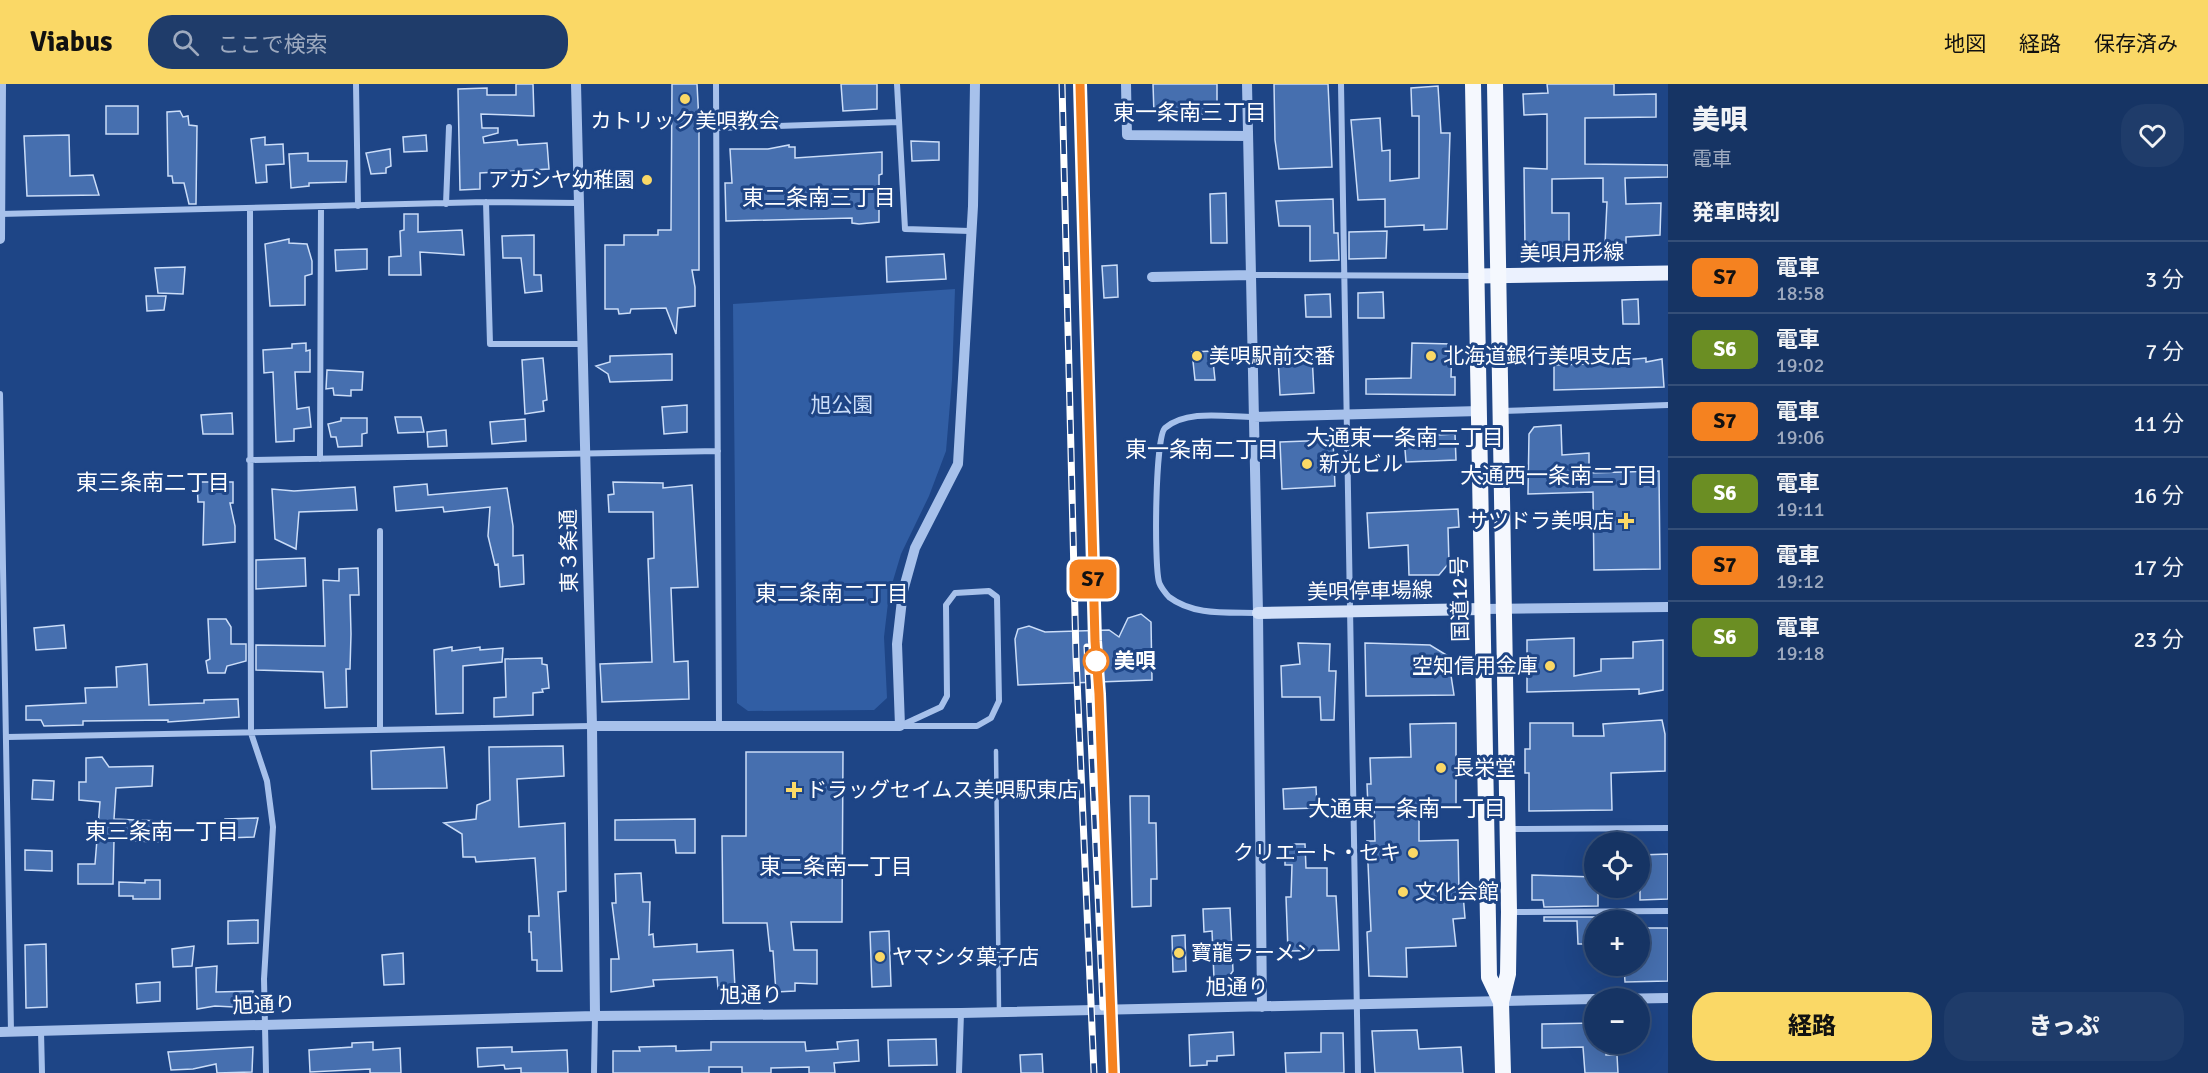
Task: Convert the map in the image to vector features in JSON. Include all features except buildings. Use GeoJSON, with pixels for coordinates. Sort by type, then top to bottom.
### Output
{"type":"FeatureCollection","features":[{"type":"Feature","properties":{"kind":"highway","name":"国道12号"},"geometry":{"type":"LineString","coordinates":[[1473,84],[1489,977],[1501,1002]]}},
{"type":"Feature","properties":{"kind":"highway","name":"国道12号"},"geometry":{"type":"LineString","coordinates":[[1495,84],[1509,912],[1508,975],[1501,1002],[1503,1073]]}},
{"type":"Feature","properties":{"kind":"main road","name":"美唄月形線"},"geometry":{"type":"LineString","coordinates":[[1476,276],[1668,273]]}},
{"type":"Feature","properties":{"kind":"main road"},"geometry":{"type":"LineString","coordinates":[[1480,411],[1502,411]]}},
{"type":"Feature","properties":{"kind":"main road","name":"美唄停車場線"},"geometry":{"type":"LineString","coordinates":[[1258,613],[1482,609]]}},
{"type":"Feature","properties":{"kind":"street"},"geometry":{"type":"LineString","coordinates":[[356,84],[358,206]]}},
{"type":"Feature","properties":{"kind":"street","name":"東３条通"},"geometry":{"type":"LineString","coordinates":[[576,84],[592,726],[595,1016]]}},
{"type":"Feature","properties":{"kind":"street"},"geometry":{"type":"LineString","coordinates":[[716,84],[719,725]]}},
{"type":"Feature","properties":{"kind":"street"},"geometry":{"type":"LineString","coordinates":[[897,84],[905,229],[970,231]]}},
{"type":"Feature","properties":{"kind":"street"},"geometry":{"type":"LineString","coordinates":[[900,726],[897,644],[903,591],[915,548],[958,464],[975,84]]}},
{"type":"Feature","properties":{"kind":"street"},"geometry":{"type":"LineString","coordinates":[[1125,84],[1126,135],[1248,136]]}},
{"type":"Feature","properties":{"kind":"street"},"geometry":{"type":"LineString","coordinates":[[1247,84],[1258,613],[1262,1006]]}},
{"type":"Feature","properties":{"kind":"street"},"geometry":{"type":"LineString","coordinates":[[1341,84],[1343,276],[1352,611],[1358,1073]]}},
{"type":"Feature","properties":{"kind":"street"},"geometry":{"type":"LineString","coordinates":[[0,239],[1,90]]}},
{"type":"Feature","properties":{"kind":"street"},"geometry":{"type":"LineString","coordinates":[[717,128],[898,122]]}},
{"type":"Feature","properties":{"kind":"street"},"geometry":{"type":"LineString","coordinates":[[446,204],[449,128]]}},
{"type":"Feature","properties":{"kind":"street"},"geometry":{"type":"LineString","coordinates":[[1,214],[486,202],[578,203]]}},
{"type":"Feature","properties":{"kind":"street"},"geometry":{"type":"LineString","coordinates":[[486,202],[490,344],[584,344]]}},
{"type":"Feature","properties":{"kind":"street"},"geometry":{"type":"LineString","coordinates":[[320,459],[321,207]]}},
{"type":"Feature","properties":{"kind":"street"},"geometry":{"type":"LineString","coordinates":[[250,209],[250,732],[267,781],[273,827],[267,890],[263,1025],[266,1073]]}},
{"type":"Feature","properties":{"kind":"street"},"geometry":{"type":"LineString","coordinates":[[1152,277],[1476,276]]}},
{"type":"Feature","properties":{"kind":"street"},"geometry":{"type":"LineString","coordinates":[[0,394],[7,737],[6,1032]]}},
{"type":"Feature","properties":{"kind":"street"},"geometry":{"type":"LineString","coordinates":[[1502,411],[1668,405]]}},
{"type":"Feature","properties":{"kind":"street"},"geometry":{"type":"LineString","coordinates":[[1258,613],[1194,610],[1168,596],[1159,582],[1158,446],[1163,429],[1180,417],[1480,411]]}},
{"type":"Feature","properties":{"kind":"street"},"geometry":{"type":"LineString","coordinates":[[249,460],[718,451]]}},
{"type":"Feature","properties":{"kind":"street"},"geometry":{"type":"LineString","coordinates":[[380,531],[380,730]]}},
{"type":"Feature","properties":{"kind":"street"},"geometry":{"type":"LineString","coordinates":[[7,737],[592,726],[719,725],[900,726],[977,726],[991,718],[999,701],[997,597],[989,591],[955,592],[946,605],[947,696],[940,707],[900,726]]}},
{"type":"Feature","properties":{"kind":"street"},"geometry":{"type":"LineString","coordinates":[[1482,609],[1668,608]]}},
{"type":"Feature","properties":{"kind":"street"},"geometry":{"type":"LineString","coordinates":[[1506,829],[1668,828]]}},
{"type":"Feature","properties":{"kind":"street"},"geometry":{"type":"LineString","coordinates":[[1509,912],[1668,911]]}},
{"type":"Feature","properties":{"kind":"street"},"geometry":{"type":"LineString","coordinates":[[1650,998],[1668,998]]}},
{"type":"Feature","properties":{"kind":"street","name":"旭通り"},"geometry":{"type":"LineString","coordinates":[[6,1032],[595,1016],[961,1013],[1584,999]]}},
{"type":"Feature","properties":{"kind":"street"},"geometry":{"type":"LineString","coordinates":[[959,1073],[961,1013]]}},
{"type":"Feature","properties":{"kind":"street"},"geometry":{"type":"LineString","coordinates":[[594,1073],[595,1016]]}},
{"type":"Feature","properties":{"kind":"street"},"geometry":{"type":"LineString","coordinates":[[41,1031],[42,1073]]}},
{"type":"Feature","properties":{"kind":"lane"},"geometry":{"type":"LineString","coordinates":[[996,751],[999,1011]]}},
{"type":"Feature","properties":{"kind":"green space","name":"旭公園"},"geometry":{"type":"Polygon","coordinates":[[[955,289],[952,380],[946,451],[929,496],[901,554],[889,594],[884,637],[887,698],[874,710],[748,711],[737,703],[733,304],[955,289]]]}},
{"type":"Feature","properties":{"kind":"railway"},"geometry":{"type":"LineString","coordinates":[[1062,84],[1076,656],[1094,1073]]}},
{"type":"Feature","properties":{"kind":"railway"},"geometry":{"type":"LineString","coordinates":[[1080,84],[1095,641],[1113,1073]]}},
{"type":"Feature","properties":{"kind":"railway"},"geometry":{"type":"LineString","coordinates":[[1087,647],[1103,1007]]}},
{"type":"Feature","properties":{"kind":"train","name":"S7"},"geometry":{"type":"LineString","coordinates":[[1080,84],[1095,641],[1113,1073]]}},
{"type":"Feature","properties":{"kind":"place","name":"カトリック美唄教会"},"geometry":{"type":"Point","coordinates":[685,99]}},
{"type":"Feature","properties":{"kind":"place","name":"アカシヤ幼稚園"},"geometry":{"type":"Point","coordinates":[647,180]}},
{"type":"Feature","properties":{"kind":"place","name":"美唄駅前交番"},"geometry":{"type":"Point","coordinates":[1197,356]}},
{"type":"Feature","properties":{"kind":"place","name":"北海道銀行美唄支店"},"geometry":{"type":"Point","coordinates":[1431,356]}},
{"type":"Feature","properties":{"kind":"place","name":"新光ビル"},"geometry":{"type":"Point","coordinates":[1307,464]}},
{"type":"Feature","properties":{"kind":"place","name":"サツドラ美唄店"},"geometry":{"type":"Point","coordinates":[1626,521]}},
{"type":"Feature","properties":{"kind":"place","name":"美唄"},"geometry":{"type":"Point","coordinates":[1096,661]}},
{"type":"Feature","properties":{"kind":"place","name":"空知信用金庫"},"geometry":{"type":"Point","coordinates":[1550,666]}},
{"type":"Feature","properties":{"kind":"place","name":"長栄堂"},"geometry":{"type":"Point","coordinates":[1441,768]}},
{"type":"Feature","properties":{"kind":"place","name":"ドラッグセイムス美唄駅東店"},"geometry":{"type":"Point","coordinates":[794,790]}},
{"type":"Feature","properties":{"kind":"place","name":"クリエート・セキ"},"geometry":{"type":"Point","coordinates":[1413,853]}},
{"type":"Feature","properties":{"kind":"place","name":"文化会館"},"geometry":{"type":"Point","coordinates":[1403,892]}},
{"type":"Feature","properties":{"kind":"place","name":"寶龍ラーメン"},"geometry":{"type":"Point","coordinates":[1179,953]}},
{"type":"Feature","properties":{"kind":"place","name":"ヤマシタ菓子店"},"geometry":{"type":"Point","coordinates":[880,957]}},
{"type":"Feature","properties":{"kind":"district","name":"東一条南三丁目"},"geometry":{"type":"Point","coordinates":[1190,112]}},
{"type":"Feature","properties":{"kind":"district","name":"東二条南三丁目"},"geometry":{"type":"Point","coordinates":[819,197]}},
{"type":"Feature","properties":{"kind":"district","name":"大通東一条南二丁目"},"geometry":{"type":"Point","coordinates":[1405,437]}},
{"type":"Feature","properties":{"kind":"district","name":"東一条南二丁目"},"geometry":{"type":"Point","coordinates":[1202,449]}},
{"type":"Feature","properties":{"kind":"district","name":"大通西一条南二丁目"},"geometry":{"type":"Point","coordinates":[1559,475]}},
{"type":"Feature","properties":{"kind":"district","name":"東三条南二丁目"},"geometry":{"type":"Point","coordinates":[153,482]}},
{"type":"Feature","properties":{"kind":"district","name":"東二条南二丁目"},"geometry":{"type":"Point","coordinates":[832,593]}},
{"type":"Feature","properties":{"kind":"district","name":"大通東一条南一丁目"},"geometry":{"type":"Point","coordinates":[1407,808]}},
{"type":"Feature","properties":{"kind":"district","name":"東三条南一丁目"},"geometry":{"type":"Point","coordinates":[162,831]}},
{"type":"Feature","properties":{"kind":"district","name":"東二条南一丁目"},"geometry":{"type":"Point","coordinates":[836,866]}}]}
